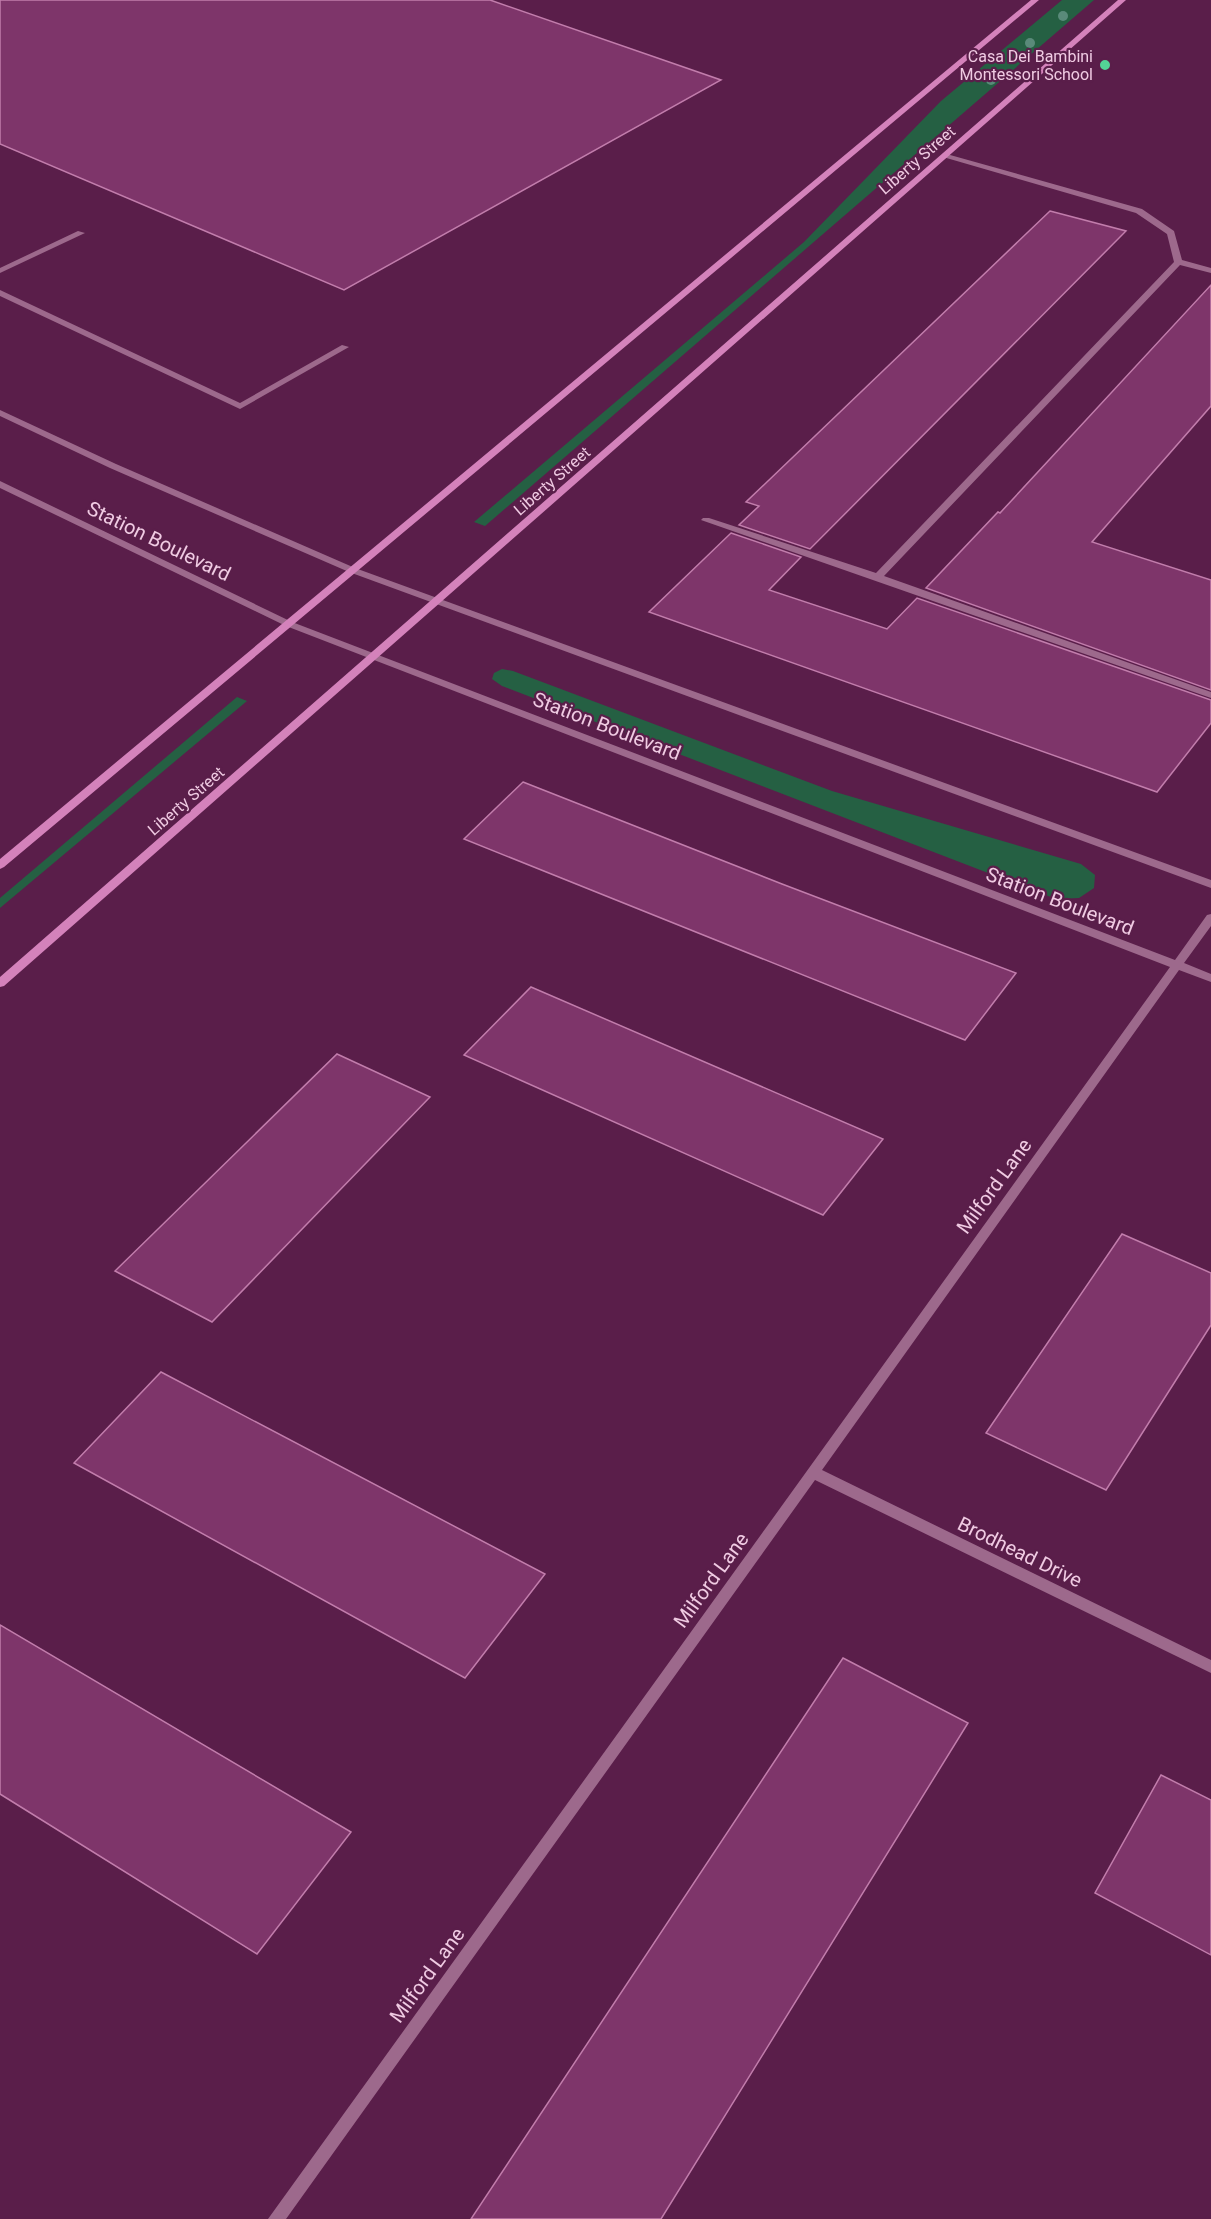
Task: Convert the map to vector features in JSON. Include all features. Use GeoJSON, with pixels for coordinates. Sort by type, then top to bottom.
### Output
{"type":"FeatureCollection","features":[{"type":"Feature","properties":{"kind":"street"},"geometry":{"type":"LineString","coordinates":[[0,865],[1035,0]]}},
{"type":"Feature","properties":{"kind":"street","name":"Liberty Street"},"geometry":{"type":"LineString","coordinates":[[0,983],[1122,0]]}},
{"type":"Feature","properties":{"kind":"street"},"geometry":{"type":"LineString","coordinates":[[946,155],[1139,211],[1171,233],[1178,262]]}},
{"type":"Feature","properties":{"kind":"street"},"geometry":{"type":"LineString","coordinates":[[0,271],[81,233]]}},
{"type":"Feature","properties":{"kind":"street"},"geometry":{"type":"LineString","coordinates":[[1178,262],[1211,271]]}},
{"type":"Feature","properties":{"kind":"street"},"geometry":{"type":"LineString","coordinates":[[878,577],[1178,262]]}},
{"type":"Feature","properties":{"kind":"street"},"geometry":{"type":"LineString","coordinates":[[0,293],[240,406],[345,347]]}},
{"type":"Feature","properties":{"kind":"street"},"geometry":{"type":"LineString","coordinates":[[0,413],[113,466],[352,570],[1211,884]]}},
{"type":"Feature","properties":{"kind":"street","name":"Station Boulevard"},"geometry":{"type":"LineString","coordinates":[[0,484],[289,624],[1211,978]]}},
{"type":"Feature","properties":{"kind":"street"},"geometry":{"type":"LineString","coordinates":[[706,519],[878,577],[1211,695]]}},
{"type":"Feature","properties":{"kind":"street","name":"Milford Lane"},"geometry":{"type":"LineString","coordinates":[[276,2219],[1211,918]]}},
{"type":"Feature","properties":{"kind":"street","name":"Brodhead Drive"},"geometry":{"type":"LineString","coordinates":[[812,1472],[1211,1667]]}},
{"type":"Feature","properties":{"kind":"green space"},"geometry":{"type":"Polygon","coordinates":[[[1062,0],[1094,0],[485,526],[474,522],[804,242],[941,101],[1062,0]]]}},
{"type":"Feature","properties":{"kind":"green space"},"geometry":{"type":"Polygon","coordinates":[[[502,669],[513,671],[832,791],[1081,864],[1095,875],[1094,888],[1079,898],[1056,899],[502,686],[492,679],[494,673],[502,669]]]}},
{"type":"Feature","properties":{"kind":"green space"},"geometry":{"type":"Polygon","coordinates":[[[237,697],[247,701],[0,908],[0,898],[237,697]]]}},
{"type":"Feature","properties":{"kind":"building"},"geometry":{"type":"Polygon","coordinates":[[[0,0],[490,0],[721,80],[344,290],[0,144],[0,0]]]}},
{"type":"Feature","properties":{"kind":"building"},"geometry":{"type":"Polygon","coordinates":[[[1050,211],[1126,231],[810,549],[739,525],[759,506],[746,502],[1050,211]]]}},
{"type":"Feature","properties":{"kind":"building"},"geometry":{"type":"Polygon","coordinates":[[[1211,285],[1211,406],[1092,542],[1211,580],[1211,690],[926,588],[998,512],[1000,513],[1211,285]]]}},
{"type":"Feature","properties":{"kind":"building"},"geometry":{"type":"Polygon","coordinates":[[[731,533],[801,557],[769,590],[887,629],[917,598],[1211,700],[1211,723],[1157,792],[649,612],[731,533]]]}},
{"type":"Feature","properties":{"kind":"building"},"geometry":{"type":"Polygon","coordinates":[[[523,782],[1016,973],[965,1040],[464,839],[523,782]]]}},
{"type":"Feature","properties":{"kind":"building"},"geometry":{"type":"Polygon","coordinates":[[[531,987],[883,1139],[823,1215],[464,1055],[531,987]]]}},
{"type":"Feature","properties":{"kind":"building"},"geometry":{"type":"Polygon","coordinates":[[[337,1054],[430,1097],[212,1322],[115,1271],[337,1054]]]}},
{"type":"Feature","properties":{"kind":"building"},"geometry":{"type":"Polygon","coordinates":[[[1122,1234],[1211,1273],[1211,1325],[1106,1490],[986,1433],[1122,1234]]]}},
{"type":"Feature","properties":{"kind":"building"},"geometry":{"type":"Polygon","coordinates":[[[161,1372],[545,1574],[465,1678],[74,1463],[161,1372]]]}},
{"type":"Feature","properties":{"kind":"building"},"geometry":{"type":"Polygon","coordinates":[[[0,1625],[351,1832],[257,1954],[0,1794],[0,1625]]]}},
{"type":"Feature","properties":{"kind":"building"},"geometry":{"type":"Polygon","coordinates":[[[843,1658],[968,1723],[661,2219],[471,2219],[843,1658]]]}},
{"type":"Feature","properties":{"kind":"building"},"geometry":{"type":"Polygon","coordinates":[[[1161,1775],[1211,1800],[1211,1955],[1095,1893],[1161,1775]]]}},
{"type":"Feature","properties":{"kind":"place","name":"Casa Dei Bambini Montessori School"},"geometry":{"type":"Point","coordinates":[1105,65]}}]}
